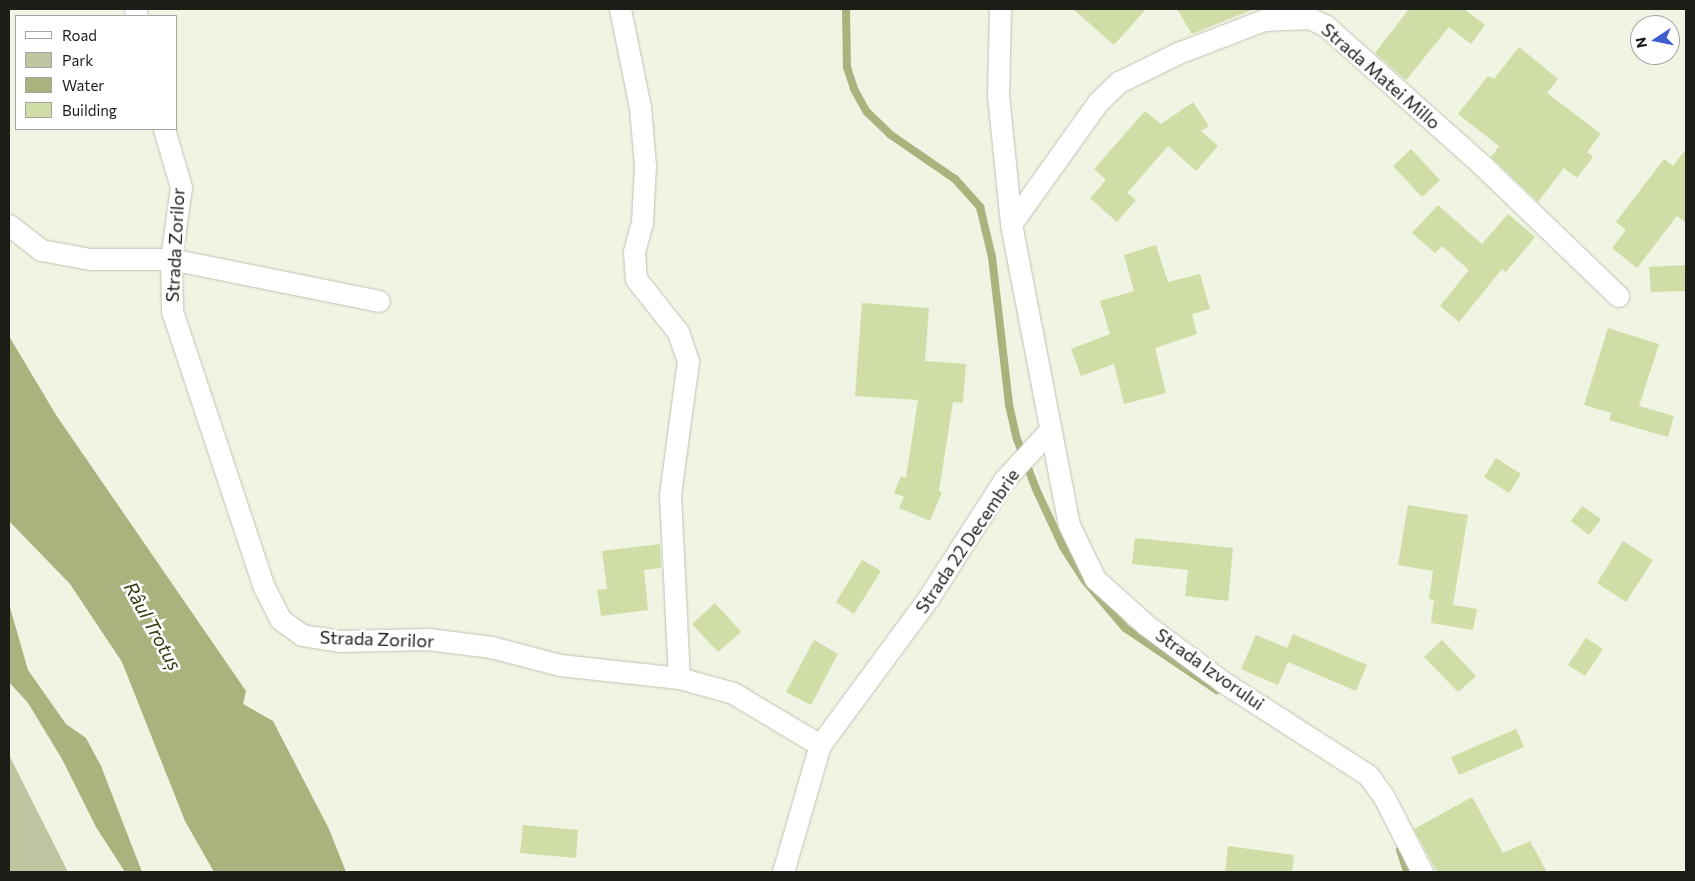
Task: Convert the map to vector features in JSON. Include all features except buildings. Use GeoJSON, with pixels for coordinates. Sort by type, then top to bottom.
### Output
{"type":"FeatureCollection","features":[{"type":"Feature","properties":{"kind":"street"},"geometry":{"type":"LineString","coordinates":[[620,9],[640,107],[645,165],[642,222],[634,252],[636,279],[678,332],[688,361],[670,495],[679,678]]}},
{"type":"Feature","properties":{"kind":"street"},"geometry":{"type":"LineString","coordinates":[[1000,9],[998,95],[1011,224],[1049,431]]}},
{"type":"Feature","properties":{"kind":"street","name":"Strada Matei Millo"},"geometry":{"type":"LineString","coordinates":[[1011,224],[1098,102],[1119,82],[1178,53],[1264,20],[1287,17],[1309,18],[1326,26],[1482,164],[1618,296]]}},
{"type":"Feature","properties":{"kind":"street","name":"Strada Zorilor"},"geometry":{"type":"LineString","coordinates":[[164,130],[180,187],[171,259],[172,311],[262,585],[280,619],[302,635],[339,641],[428,639],[491,647],[560,665],[679,678],[733,693],[820,745]]}},
{"type":"Feature","properties":{"kind":"street"},"geometry":{"type":"LineString","coordinates":[[9,225],[41,250],[90,259],[171,259],[379,301]]}},
{"type":"Feature","properties":{"kind":"street","name":"Strada 22 Decembrie"},"geometry":{"type":"LineString","coordinates":[[783,872],[820,745],[929,597],[1004,480],[1049,431]]}},
{"type":"Feature","properties":{"kind":"street","name":"Strada Izvorului"},"geometry":{"type":"LineString","coordinates":[[1049,431],[1069,525],[1095,579],[1146,625],[1223,682],[1368,775],[1388,804],[1422,872]]}},
{"type":"Feature","properties":{"kind":"green space"},"geometry":{"type":"Polygon","coordinates":[[[9,755],[68,872],[9,872],[9,755]]]}},
{"type":"Feature","properties":{"kind":"water","name":"Râul Trotuș"},"geometry":{"type":"Polygon","coordinates":[[[9,336],[56,415],[246,691],[243,704],[273,721],[329,829],[346,872],[214,872],[185,821],[122,662],[70,584],[9,521],[9,336]]]}},
{"type":"Feature","properties":{"kind":"water"},"geometry":{"type":"Polygon","coordinates":[[[9,604],[28,670],[66,724],[86,738],[101,766],[142,872],[125,872],[96,827],[62,759],[28,703],[9,682],[9,604]]]}},
{"type":"Feature","properties":{"kind":"waterway"},"geometry":{"type":"LineString","coordinates":[[846,9],[847,67],[854,89],[867,112],[891,135],[955,179],[980,207],[992,257],[1009,405],[1017,439],[1036,489],[1063,547],[1085,581],[1125,628],[1217,690]]}},
{"type":"Feature","properties":{"kind":"waterway"},"geometry":{"type":"LineString","coordinates":[[1400,850],[1407,872]]}}]}
